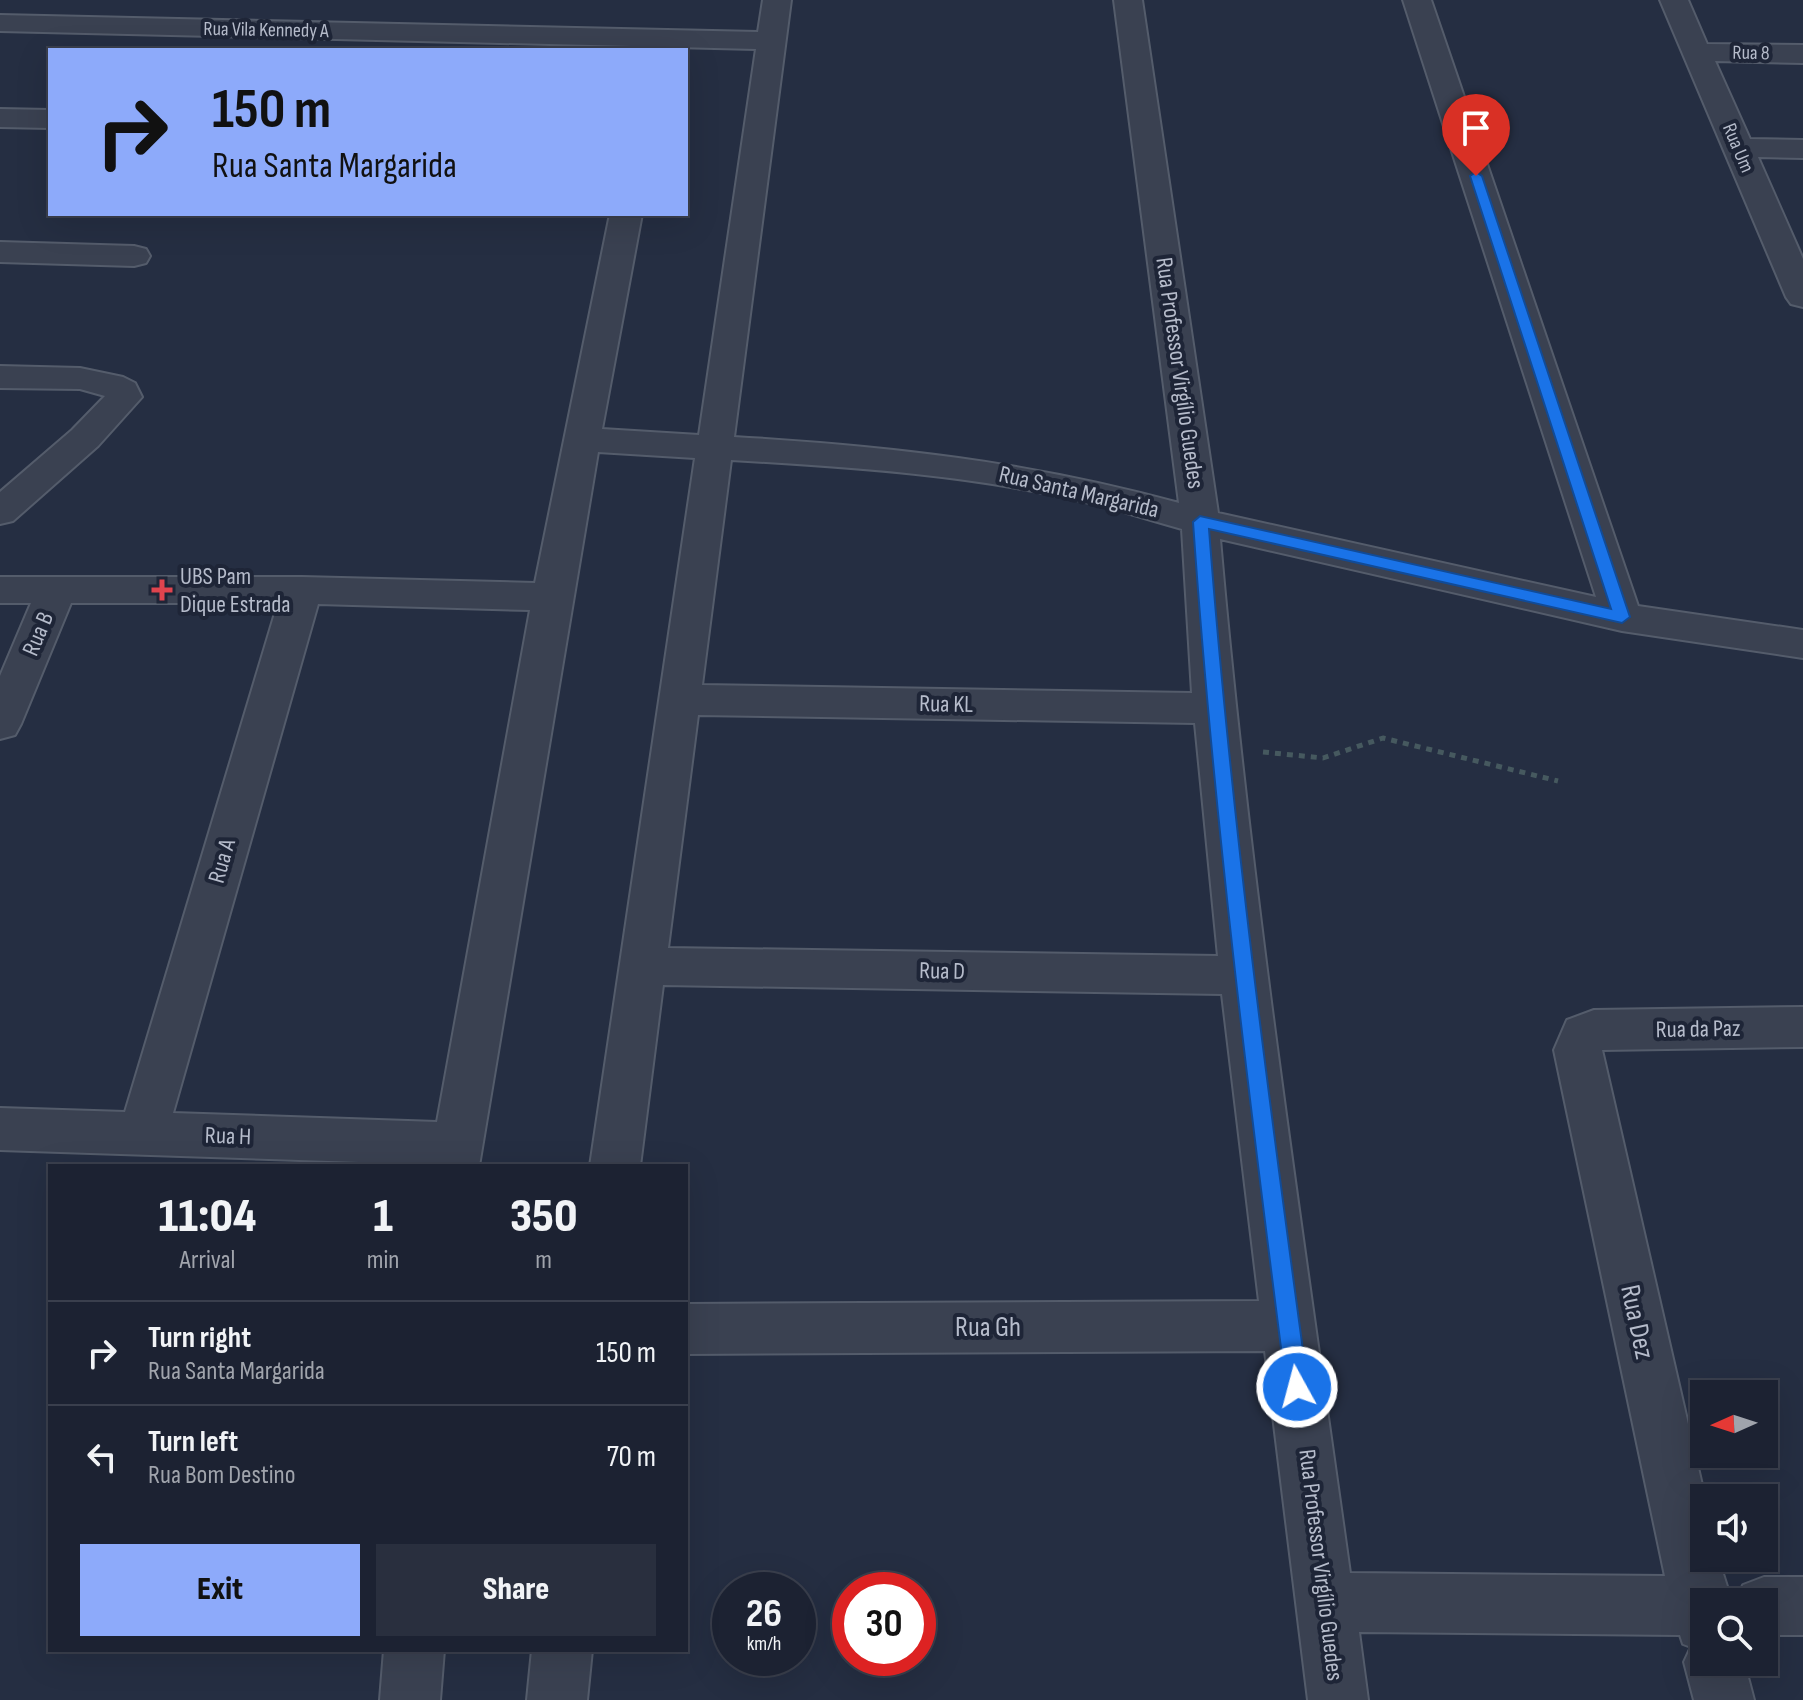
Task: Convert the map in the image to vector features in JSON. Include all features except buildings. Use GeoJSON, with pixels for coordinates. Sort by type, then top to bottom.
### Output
{"type":"FeatureCollection","features":[{"type":"Feature","properties":{"kind":"street"},"geometry":{"type":"LineString","coordinates":[[615,1164],[777,0]]}},
{"type":"Feature","properties":{"kind":"street","name":"Rua Professor Virgílio Guedes"},"geometry":{"type":"LineString","coordinates":[[1128,0],[1200,522],[1216,728],[1243,975],[1338,1700]]}},
{"type":"Feature","properties":{"kind":"street"},"geometry":{"type":"LineString","coordinates":[[1417,0],[1622,617]]}},
{"type":"Feature","properties":{"kind":"street","name":"Rua Um"},"geometry":{"type":"LineString","coordinates":[[1674,0],[1738,148],[1793,256],[1803,297]]}},
{"type":"Feature","properties":{"kind":"street","name":"Rua Vila Kennedy A"},"geometry":{"type":"LineString","coordinates":[[0,23],[366,41],[666,33],[773,41]]}},
{"type":"Feature","properties":{"kind":"street","name":"Rua 8"},"geometry":{"type":"LineString","coordinates":[[1698,52],[1803,54]]}},
{"type":"Feature","properties":{"kind":"street"},"geometry":{"type":"LineString","coordinates":[[0,118],[48,119]]}},
{"type":"Feature","properties":{"kind":"street"},"geometry":{"type":"LineString","coordinates":[[1738,148],[1803,149]]}},
{"type":"Feature","properties":{"kind":"street"},"geometry":{"type":"LineString","coordinates":[[454,1155],[552,597],[626,216]]}},
{"type":"Feature","properties":{"kind":"street"},"geometry":{"type":"LineString","coordinates":[[0,252],[134,256]]}},
{"type":"Feature","properties":{"kind":"street"},"geometry":{"type":"LineString","coordinates":[[0,377],[83,379],[116,386],[123,391],[124,397],[85,438],[0,512]]}},
{"type":"Feature","properties":{"kind":"street","name":"Rua Santa Margarida"},"geometry":{"type":"LineString","coordinates":[[582,439],[859,456],[995,473],[1095,492],[1200,522],[1622,617],[1803,644]]}},
{"type":"Feature","properties":{"kind":"street","name":"Rua B"},"geometry":{"type":"LineString","coordinates":[[0,724],[57,589]]}},
{"type":"Feature","properties":{"kind":"street"},"geometry":{"type":"LineString","coordinates":[[0,590],[302,590],[552,597]]}},
{"type":"Feature","properties":{"kind":"street","name":"Rua A"},"geometry":{"type":"LineString","coordinates":[[143,1133],[302,590]]}},
{"type":"Feature","properties":{"kind":"street","name":"Rua KL"},"geometry":{"type":"LineString","coordinates":[[679,700],[1216,728]]}},
{"type":"Feature","properties":{"kind":"street","name":"Rua D"},"geometry":{"type":"LineString","coordinates":[[641,966],[1243,975]]}},
{"type":"Feature","properties":{"kind":"street","name":"Rua da Paz"},"geometry":{"type":"LineString","coordinates":[[1594,1030],[1803,1027]]}},
{"type":"Feature","properties":{"kind":"street","name":"Rua Dez"},"geometry":{"type":"LineString","coordinates":[[1594,1030],[1583,1033],[1578,1050],[1698,1588]]}},
{"type":"Feature","properties":{"kind":"street","name":"Rua H"},"geometry":{"type":"LineString","coordinates":[[0,1129],[143,1133],[454,1155]]}},
{"type":"Feature","properties":{"kind":"street","name":"Rua Gh"},"geometry":{"type":"LineString","coordinates":[[688,1329],[1289,1326]]}},
{"type":"Feature","properties":{"kind":"street"},"geometry":{"type":"LineString","coordinates":[[1326,1602],[1690,1611]]}},
{"type":"Feature","properties":{"kind":"street"},"geometry":{"type":"LineString","coordinates":[[1778,1606],[1803,1606]]}},
{"type":"Feature","properties":{"kind":"street"},"geometry":{"type":"LineString","coordinates":[[410,1700],[414,1652]]}},
{"type":"Feature","properties":{"kind":"street"},"geometry":{"type":"LineString","coordinates":[[557,1700],[562,1652]]}},
{"type":"Feature","properties":{"kind":"street"},"geometry":{"type":"LineString","coordinates":[[1718,1676],[1724,1700]]}},
{"type":"Feature","properties":{"kind":"path"},"geometry":{"type":"LineString","coordinates":[[1216,728],[1323,758],[1383,738],[1558,781]]}},
{"type":"Feature","properties":{"kind":"place","name":"UBS Pam Dique Estrada"},"geometry":{"type":"Point","coordinates":[162,590]}},
{"type":"Feature","properties":{"kind":"route"},"geometry":{"type":"LineString","coordinates":[[1297,1387],[1243,975],[1214,708],[1200,522],[1622,617],[1476,176]]}}]}
